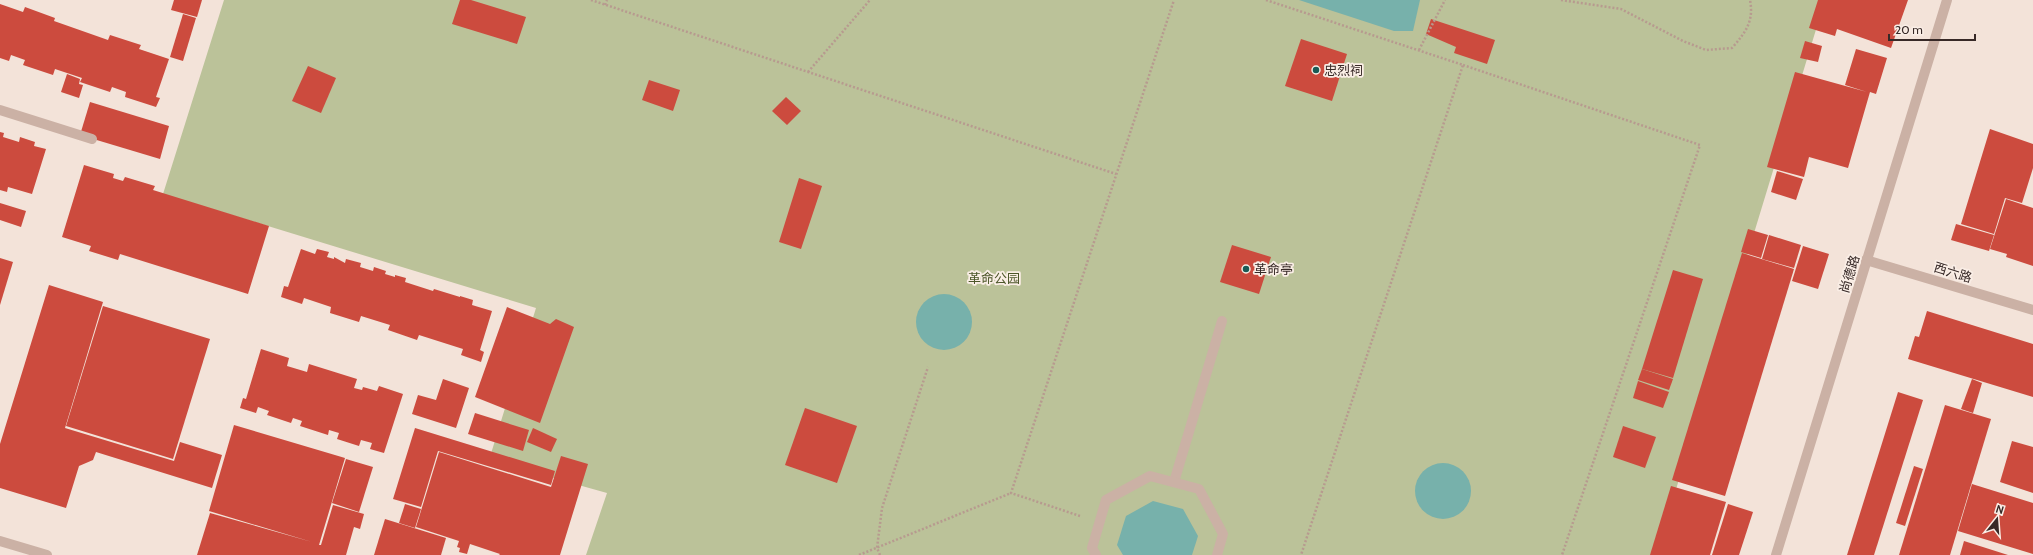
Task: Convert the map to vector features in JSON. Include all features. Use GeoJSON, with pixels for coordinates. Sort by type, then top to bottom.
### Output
{"type":"FeatureCollection","features":[{"type":"Feature","properties":{"kind":"street","name":"尚德路"},"geometry":{"type":"LineString","coordinates":[[1776,555],[1947,0]]}},
{"type":"Feature","properties":{"kind":"street"},"geometry":{"type":"LineString","coordinates":[[0,110],[92,139]]}},
{"type":"Feature","properties":{"kind":"street","name":"西六路"},"geometry":{"type":"LineString","coordinates":[[1866,260],[2033,310]]}},
{"type":"Feature","properties":{"kind":"street"},"geometry":{"type":"LineString","coordinates":[[1174,482],[1222,321]]}},
{"type":"Feature","properties":{"kind":"street"},"geometry":{"type":"LineString","coordinates":[[1096,555],[1092,548],[1106,500],[1150,476],[1199,489],[1223,534],[1217,555]]}},
{"type":"Feature","properties":{"kind":"street"},"geometry":{"type":"LineString","coordinates":[[0,541],[47,555]]}},
{"type":"Feature","properties":{"kind":"path"},"geometry":{"type":"LineString","coordinates":[[591,0],[1116,174]]}},
{"type":"Feature","properties":{"kind":"path"},"geometry":{"type":"LineString","coordinates":[[605,4],[607,0]]}},
{"type":"Feature","properties":{"kind":"path"},"geometry":{"type":"LineString","coordinates":[[808,72],[870,0]]}},
{"type":"Feature","properties":{"kind":"path"},"geometry":{"type":"LineString","coordinates":[[1011,493],[1174,0]]}},
{"type":"Feature","properties":{"kind":"path"},"geometry":{"type":"LineString","coordinates":[[1266,0],[1700,145],[1562,555]]}},
{"type":"Feature","properties":{"kind":"path"},"geometry":{"type":"LineString","coordinates":[[1419,50],[1445,0]]}},
{"type":"Feature","properties":{"kind":"path"},"geometry":{"type":"LineString","coordinates":[[1561,0],[1620,9],[1683,41],[1706,50],[1732,48],[1744,34],[1752,13],[1750,0]]}},
{"type":"Feature","properties":{"kind":"path"},"geometry":{"type":"LineString","coordinates":[[1301,555],[1463,65]]}},
{"type":"Feature","properties":{"kind":"path"},"geometry":{"type":"LineString","coordinates":[[880,555],[877,548],[882,508],[928,367]]}},
{"type":"Feature","properties":{"kind":"path"},"geometry":{"type":"LineString","coordinates":[[859,555],[1011,493],[1100,522]]}},
{"type":"Feature","properties":{"kind":"green space","name":"革命公园"},"geometry":{"type":"Polygon","coordinates":[[[224,0],[1825,0],[1656,555],[586,555],[607,493],[489,460],[536,308],[163,194],[224,0]]]}},
{"type":"Feature","properties":{"kind":"water"},"geometry":{"type":"Polygon","coordinates":[[[1299,0],[1420,0],[1413,31],[1394,31],[1299,0]]]}},
{"type":"Feature","properties":{"kind":"water"},"geometry":{"type":"Polygon","coordinates":[[[938,294],[950,294],[960,298],[968,306],[972,316],[972,328],[968,338],[960,346],[950,350],[938,350],[928,346],[920,338],[916,328],[916,316],[920,306],[928,298],[938,294]]]}},
{"type":"Feature","properties":{"kind":"water"},"geometry":{"type":"Polygon","coordinates":[[[1437,463],[1449,463],[1459,467],[1467,475],[1471,485],[1471,497],[1467,507],[1459,515],[1449,519],[1437,519],[1427,515],[1419,507],[1415,497],[1415,485],[1419,475],[1427,467],[1437,463]]]}},
{"type":"Feature","properties":{"kind":"water"},"geometry":{"type":"Polygon","coordinates":[[[1153,501],[1183,509],[1198,536],[1192,555],[1123,555],[1117,545],[1126,516],[1153,501]]]}},
{"type":"Feature","properties":{"kind":"building"},"geometry":{"type":"Polygon","coordinates":[[[174,0],[202,0],[197,17],[171,10],[174,0]]]}},
{"type":"Feature","properties":{"kind":"building"},"geometry":{"type":"Polygon","coordinates":[[[460,0],[471,0],[526,17],[517,44],[452,24],[460,0]]]}},
{"type":"Feature","properties":{"kind":"building"},"geometry":{"type":"Polygon","coordinates":[[[1818,0],[1908,0],[1891,48],[1837,29],[1835,36],[1809,28],[1818,0]]]}},
{"type":"Feature","properties":{"kind":"building"},"geometry":{"type":"Polygon","coordinates":[[[0,4],[23,12],[25,7],[55,18],[54,21],[108,40],[110,35],[141,45],[139,49],[169,59],[156,97],[160,98],[156,107],[125,97],[126,92],[112,87],[110,92],[80,82],[82,78],[55,69],[53,75],[23,65],[25,60],[11,55],[9,61],[0,58],[0,4]]]}},
{"type":"Feature","properties":{"kind":"building"},"geometry":{"type":"Polygon","coordinates":[[[183,14],[196,18],[183,61],[170,57],[183,14]]]}},
{"type":"Feature","properties":{"kind":"building"},"geometry":{"type":"Polygon","coordinates":[[[1431,19],[1495,40],[1487,64],[1454,53],[1456,47],[1426,34],[1431,19]]]}},
{"type":"Feature","properties":{"kind":"building","name":"忠烈祠"},"geometry":{"type":"Polygon","coordinates":[[[1301,39],[1347,54],[1332,101],[1285,86],[1301,39]]]}},
{"type":"Feature","properties":{"kind":"building"},"geometry":{"type":"Polygon","coordinates":[[[1805,41],[1822,46],[1818,62],[1800,58],[1805,41]]]}},
{"type":"Feature","properties":{"kind":"building"},"geometry":{"type":"Polygon","coordinates":[[[1856,49],[1887,58],[1876,94],[1870,92],[1848,168],[1809,157],[1804,177],[1767,167],[1795,72],[1867,92],[1845,85],[1856,49]]]}},
{"type":"Feature","properties":{"kind":"building"},"geometry":{"type":"Polygon","coordinates":[[[308,66],[336,78],[321,113],[292,101],[308,66]]]}},
{"type":"Feature","properties":{"kind":"building"},"geometry":{"type":"Polygon","coordinates":[[[67,74],[80,79],[79,84],[83,85],[79,98],[61,92],[67,74]]]}},
{"type":"Feature","properties":{"kind":"building"},"geometry":{"type":"Polygon","coordinates":[[[649,80],[680,90],[673,111],[642,100],[649,80]]]}},
{"type":"Feature","properties":{"kind":"building"},"geometry":{"type":"Polygon","coordinates":[[[786,97],[801,111],[787,125],[772,111],[786,97]]]}},
{"type":"Feature","properties":{"kind":"building"},"geometry":{"type":"Polygon","coordinates":[[[90,102],[169,126],[160,159],[80,135],[90,102]]]}},
{"type":"Feature","properties":{"kind":"building"},"geometry":{"type":"Polygon","coordinates":[[[1990,129],[2033,144],[2033,168],[2022,203],[2005,198],[1994,234],[1961,224],[1990,129]]]}},
{"type":"Feature","properties":{"kind":"building"},"geometry":{"type":"Polygon","coordinates":[[[0,132],[4,133],[3,137],[19,142],[20,137],[35,142],[34,146],[46,149],[32,194],[8,187],[7,192],[0,190],[0,132]]]}},
{"type":"Feature","properties":{"kind":"building"},"geometry":{"type":"Polygon","coordinates":[[[84,165],[114,174],[113,178],[123,181],[125,177],[155,186],[153,190],[269,226],[248,294],[120,254],[118,260],[89,251],[91,246],[62,237],[84,165]]]}},
{"type":"Feature","properties":{"kind":"building"},"geometry":{"type":"Polygon","coordinates":[[[1777,171],[1803,179],[1796,200],[1771,192],[1777,171]]]}},
{"type":"Feature","properties":{"kind":"building"},"geometry":{"type":"Polygon","coordinates":[[[799,178],[822,186],[801,249],[779,242],[799,178]]]}},
{"type":"Feature","properties":{"kind":"building"},"geometry":{"type":"Polygon","coordinates":[[[2006,199],[2033,208],[2033,266],[2006,257],[2007,254],[1990,249],[2006,199]]]}},
{"type":"Feature","properties":{"kind":"building"},"geometry":{"type":"Polygon","coordinates":[[[0,203],[26,211],[21,227],[0,220],[0,203]]]}},
{"type":"Feature","properties":{"kind":"building"},"geometry":{"type":"Polygon","coordinates":[[[1956,224],[1994,235],[1989,251],[1951,240],[1956,224]]]}},
{"type":"Feature","properties":{"kind":"building"},"geometry":{"type":"Polygon","coordinates":[[[1748,229],[1768,235],[1761,258],[1741,252],[1748,229]]]}},
{"type":"Feature","properties":{"kind":"building"},"geometry":{"type":"Polygon","coordinates":[[[1769,235],[1801,245],[1794,268],[1762,259],[1769,235]]]}},
{"type":"Feature","properties":{"kind":"building","name":"革命亭"},"geometry":{"type":"Polygon","coordinates":[[[1232,245],[1271,257],[1259,294],[1220,282],[1232,245]]]}},
{"type":"Feature","properties":{"kind":"building"},"geometry":{"type":"Polygon","coordinates":[[[1803,246],[1829,254],[1818,289],[1792,281],[1803,246]]]}},
{"type":"Feature","properties":{"kind":"building"},"geometry":{"type":"Polygon","coordinates":[[[301,249],[315,254],[317,249],[329,252],[327,257],[334,259],[334,257],[345,263],[346,259],[361,263],[360,267],[373,271],[374,267],[386,271],[385,274],[406,278],[405,282],[433,291],[434,289],[473,300],[472,305],[492,311],[480,350],[484,352],[481,362],[461,355],[463,349],[419,335],[417,340],[388,330],[390,325],[361,316],[359,322],[330,313],[331,307],[304,298],[302,304],[281,297],[284,286],[288,287],[301,249]]]}},
{"type":"Feature","properties":{"kind":"building"},"geometry":{"type":"Polygon","coordinates":[[[1742,253],[1794,269],[1725,496],[1672,480],[1742,253]]]}},
{"type":"Feature","properties":{"kind":"building"},"geometry":{"type":"Polygon","coordinates":[[[0,258],[13,262],[0,305],[0,258]]]}},
{"type":"Feature","properties":{"kind":"building"},"geometry":{"type":"Polygon","coordinates":[[[1673,270],[1703,279],[1673,378],[1642,369],[1673,270]]]}},
{"type":"Feature","properties":{"kind":"building"},"geometry":{"type":"Polygon","coordinates":[[[49,285],[103,302],[65,428],[174,461],[180,442],[222,455],[212,488],[96,452],[93,460],[79,466],[66,508],[0,488],[0,444],[49,285]]]}},
{"type":"Feature","properties":{"kind":"building"},"geometry":{"type":"Polygon","coordinates":[[[103,306],[210,339],[173,459],[66,426],[103,306]]]}},
{"type":"Feature","properties":{"kind":"building"},"geometry":{"type":"Polygon","coordinates":[[[507,307],[550,324],[556,319],[574,327],[540,423],[475,397],[507,307]]]}},
{"type":"Feature","properties":{"kind":"building"},"geometry":{"type":"Polygon","coordinates":[[[1927,311],[2033,344],[2033,397],[1908,359],[1915,336],[1919,337],[1927,311]]]}},
{"type":"Feature","properties":{"kind":"building"},"geometry":{"type":"Polygon","coordinates":[[[261,349],[289,358],[287,366],[307,372],[309,364],[357,379],[354,388],[362,390],[363,387],[377,391],[379,386],[403,394],[384,453],[370,449],[372,443],[361,440],[359,446],[337,439],[339,433],[329,430],[328,435],[300,426],[302,421],[293,418],[291,423],[267,415],[269,411],[258,407],[256,413],[240,408],[243,398],[246,399],[261,349]]]}},
{"type":"Feature","properties":{"kind":"building"},"geometry":{"type":"Polygon","coordinates":[[[1642,369],[1673,379],[1669,390],[1638,380],[1642,369]]]}},
{"type":"Feature","properties":{"kind":"building"},"geometry":{"type":"Polygon","coordinates":[[[443,379],[469,388],[456,428],[412,414],[418,395],[436,400],[443,379]]]}},
{"type":"Feature","properties":{"kind":"building"},"geometry":{"type":"Polygon","coordinates":[[[1972,379],[1982,383],[1973,413],[1961,409],[1972,379]]]}},
{"type":"Feature","properties":{"kind":"building"},"geometry":{"type":"Polygon","coordinates":[[[1638,381],[1669,392],[1663,408],[1633,398],[1638,381]]]}},
{"type":"Feature","properties":{"kind":"building"},"geometry":{"type":"Polygon","coordinates":[[[1898,392],[1923,400],[1874,555],[1847,555],[1898,392]]]}},
{"type":"Feature","properties":{"kind":"building"},"geometry":{"type":"Polygon","coordinates":[[[1945,405],[1991,419],[1950,555],[1899,555],[1945,405]]]}},
{"type":"Feature","properties":{"kind":"building"},"geometry":{"type":"Polygon","coordinates":[[[805,408],[857,426],[837,483],[785,465],[805,408]]]}},
{"type":"Feature","properties":{"kind":"building"},"geometry":{"type":"Polygon","coordinates":[[[475,413],[529,430],[523,451],[468,434],[475,413]]]}},
{"type":"Feature","properties":{"kind":"building"},"geometry":{"type":"Polygon","coordinates":[[[234,425],[345,458],[319,545],[321,545],[333,505],[364,514],[360,529],[354,527],[346,555],[197,555],[210,513],[312,542],[209,511],[234,425]]]}},
{"type":"Feature","properties":{"kind":"building"},"geometry":{"type":"Polygon","coordinates":[[[1623,426],[1656,437],[1645,468],[1613,457],[1623,426]]]}},
{"type":"Feature","properties":{"kind":"building"},"geometry":{"type":"Polygon","coordinates":[[[415,428],[555,471],[551,485],[438,451],[421,507],[393,499],[415,428]]]}},
{"type":"Feature","properties":{"kind":"building"},"geometry":{"type":"Polygon","coordinates":[[[533,428],[557,439],[551,452],[527,442],[533,428]]]}},
{"type":"Feature","properties":{"kind":"building"},"geometry":{"type":"Polygon","coordinates":[[[2012,441],[2033,447],[2033,493],[2000,482],[2012,441]]]}},
{"type":"Feature","properties":{"kind":"building"},"geometry":{"type":"Polygon","coordinates":[[[439,452],[551,487],[561,456],[588,464],[560,555],[499,555],[500,554],[470,544],[467,554],[459,552],[460,548],[457,547],[459,541],[416,527],[439,452]]]}},
{"type":"Feature","properties":{"kind":"building"},"geometry":{"type":"Polygon","coordinates":[[[346,459],[373,467],[359,512],[332,503],[346,459]]]}},
{"type":"Feature","properties":{"kind":"building"},"geometry":{"type":"Polygon","coordinates":[[[1914,466],[1923,469],[1905,526],[1896,523],[1914,466]]]}},
{"type":"Feature","properties":{"kind":"building"},"geometry":{"type":"Polygon","coordinates":[[[1972,484],[2033,503],[2033,554],[1958,531],[1972,484]]]}},
{"type":"Feature","properties":{"kind":"building"},"geometry":{"type":"Polygon","coordinates":[[[1671,486],[1726,502],[1710,555],[1650,555],[1671,486]]]}},
{"type":"Feature","properties":{"kind":"building"},"geometry":{"type":"Polygon","coordinates":[[[405,504],[421,509],[415,528],[399,523],[405,504]]]}},
{"type":"Feature","properties":{"kind":"building"},"geometry":{"type":"Polygon","coordinates":[[[1728,504],[1753,512],[1739,555],[1712,555],[1728,504]]]}},
{"type":"Feature","properties":{"kind":"building"},"geometry":{"type":"Polygon","coordinates":[[[385,519],[446,538],[441,555],[374,555],[385,519]]]}},
{"type":"Feature","properties":{"kind":"building"},"geometry":{"type":"Polygon","coordinates":[[[1964,541],[2008,555],[1960,555],[1964,541]]]}},
{"type":"Feature","properties":{"kind":"place","name":"忠烈祠"},"geometry":{"type":"Point","coordinates":[1316,70]}},
{"type":"Feature","properties":{"kind":"place","name":"革命亭"},"geometry":{"type":"Point","coordinates":[1246,269]}}]}
